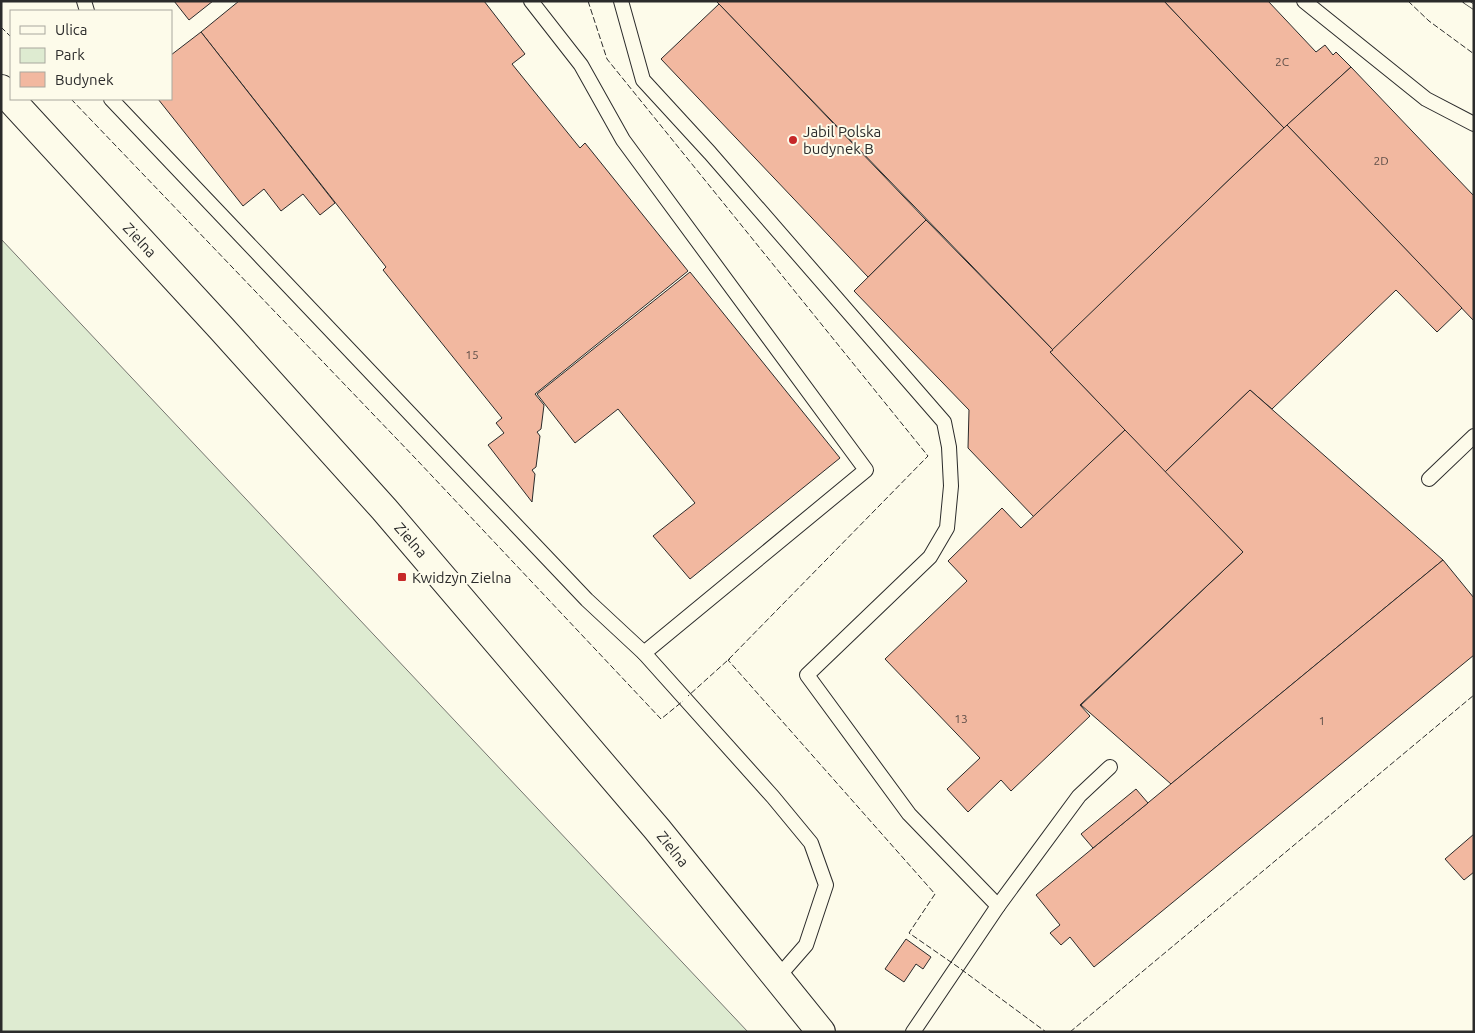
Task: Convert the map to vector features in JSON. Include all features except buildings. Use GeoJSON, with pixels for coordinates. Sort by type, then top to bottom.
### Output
{"type":"FeatureCollection","features":[{"type":"Feature","properties":{"kind":"street","name":"Zielna"},"geometry":{"type":"LineString","coordinates":[[1,89],[10,99]]}},
{"type":"Feature","properties":{"kind":"street","name":"Zielna"},"geometry":{"type":"LineString","coordinates":[[11,100],[222,329],[390,516],[657,829],[778,976],[821,1032]]}},
{"type":"Feature","properties":{"kind":"lane"},"geometry":{"type":"LineString","coordinates":[[531,1],[581,65],[623,140],[866,470],[644,653]]}},
{"type":"Feature","properties":{"kind":"lane"},"geometry":{"type":"LineString","coordinates":[[621,1],[643,80],[710,153],[944,422],[949,447],[952,486],[946,528],[930,557],[807,675],[908,814],[998,906]]}},
{"type":"Feature","properties":{"kind":"lane"},"geometry":{"type":"LineString","coordinates":[[1304,1],[1426,99],[1474,124]]}},
{"type":"Feature","properties":{"kind":"lane"},"geometry":{"type":"LineString","coordinates":[[112,100],[587,600],[644,653],[773,797],[811,843],[826,885],[806,945],[778,976]]}},
{"type":"Feature","properties":{"kind":"lane"},"geometry":{"type":"LineString","coordinates":[[1428,479],[1474,436]]}},
{"type":"Feature","properties":{"kind":"lane"},"geometry":{"type":"LineString","coordinates":[[914,1032],[998,906],[1079,796],[1110,766]]}},
{"type":"Feature","properties":{"kind":"green space"},"geometry":{"type":"Polygon","coordinates":[[[1,239],[748,1032],[1,1032],[1,239]]]}},
{"type":"Feature","properties":{"kind":"railway"},"geometry":{"type":"LineString","coordinates":[[1465,1],[1474,7]]}},
{"type":"Feature","properties":{"kind":"fence"},"geometry":{"type":"LineString","coordinates":[[588,1],[607,59],[928,456],[728,660],[688,696]]}},
{"type":"Feature","properties":{"kind":"fence"},"geometry":{"type":"LineString","coordinates":[[1408,1],[1429,21],[1474,54]]}},
{"type":"Feature","properties":{"kind":"fence"},"geometry":{"type":"LineString","coordinates":[[1,27],[10,36]]}},
{"type":"Feature","properties":{"kind":"fence"},"geometry":{"type":"LineString","coordinates":[[72,100],[417,460],[661,719],[683,701]]}},
{"type":"Feature","properties":{"kind":"fence"},"geometry":{"type":"LineString","coordinates":[[730,659],[728,660],[935,894],[909,933],[1046,1032]]}},
{"type":"Feature","properties":{"kind":"fence"},"geometry":{"type":"LineString","coordinates":[[1070,1032],[1474,695]]}},
{"type":"Feature","properties":{"kind":"place","name":"Jabil Polska budynek B"},"geometry":{"type":"Point","coordinates":[793,140]}},
{"type":"Feature","properties":{"kind":"place","name":"Kwidzyn Zielna"},"geometry":{"type":"Point","coordinates":[402,577]}}]}
